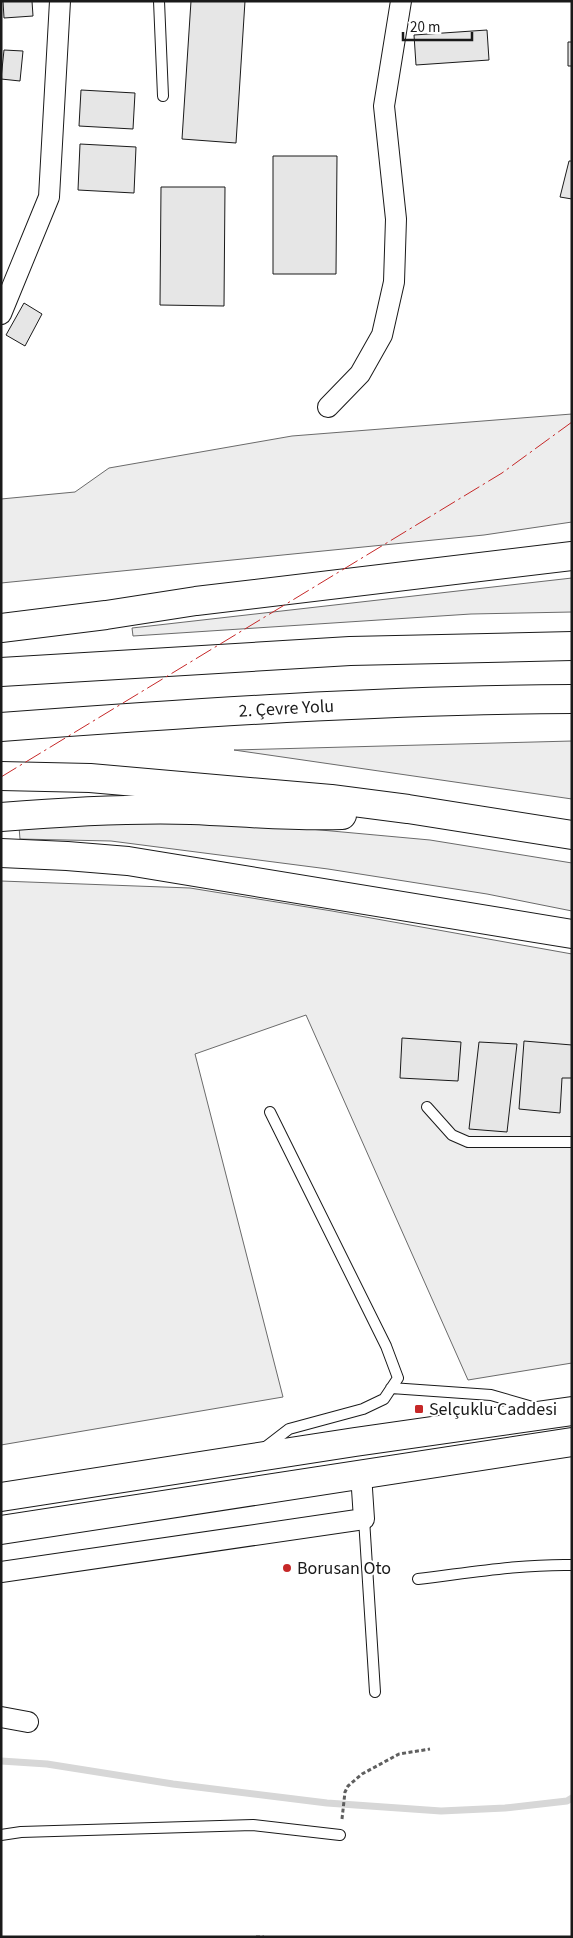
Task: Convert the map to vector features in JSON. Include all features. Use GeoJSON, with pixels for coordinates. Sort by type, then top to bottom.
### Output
{"type":"FeatureCollection","features":[{"type":"Feature","properties":{"kind":"main road"},"geometry":{"type":"LineString","coordinates":[[1,628],[106,615],[196,601],[572,556]]}},
{"type":"Feature","properties":{"kind":"main road"},"geometry":{"type":"LineString","coordinates":[[1,672],[350,651],[572,646]]}},
{"type":"Feature","properties":{"kind":"main road","name":"2. Çevre Yolu"},"geometry":{"type":"LineString","coordinates":[[1,727],[130,717],[340,706],[572,699]]}},
{"type":"Feature","properties":{"kind":"main road"},"geometry":{"type":"LineString","coordinates":[[1,776],[90,778],[332,799],[572,835]]}},
{"type":"Feature","properties":{"kind":"main road"},"geometry":{"type":"LineString","coordinates":[[1,817],[88,810],[190,810],[301,816],[408,809]]}},
{"type":"Feature","properties":{"kind":"main road"},"geometry":{"type":"LineString","coordinates":[[1,853],[128,861],[572,934]]}},
{"type":"Feature","properties":{"kind":"main road"},"geometry":{"type":"LineString","coordinates":[[1,1496],[564,1412]]}},
{"type":"Feature","properties":{"kind":"main road"},"geometry":{"type":"LineString","coordinates":[[1,1530],[572,1442]]}},
{"type":"Feature","properties":{"kind":"street"},"geometry":{"type":"LineString","coordinates":[[1,314],[49,197],[60,1]]}},
{"type":"Feature","properties":{"kind":"street"},"geometry":{"type":"LineString","coordinates":[[328,407],[360,374],[382,335],[394,282],[396,219],[384,106],[401,1]]}},
{"type":"Feature","properties":{"kind":"street"},"geometry":{"type":"LineString","coordinates":[[1,1572],[364,1519],[361,1474]]}},
{"type":"Feature","properties":{"kind":"street"},"geometry":{"type":"LineString","coordinates":[[1,1718],[28,1722]]}},
{"type":"Feature","properties":{"kind":"lane"},"geometry":{"type":"LineString","coordinates":[[158,1],[163,96]]}},
{"type":"Feature","properties":{"kind":"lane"},"geometry":{"type":"LineString","coordinates":[[427,1106],[452,1135],[468,1142],[572,1142]]}},
{"type":"Feature","properties":{"kind":"lane"},"geometry":{"type":"LineString","coordinates":[[250,1458],[289,1429],[362,1409],[384,1399],[398,1378],[386,1346],[270,1112]]}},
{"type":"Feature","properties":{"kind":"lane"},"geometry":{"type":"LineString","coordinates":[[391,1388],[491,1395],[564,1412]]}},
{"type":"Feature","properties":{"kind":"lane"},"geometry":{"type":"LineString","coordinates":[[364,1519],[375,1692]]}},
{"type":"Feature","properties":{"kind":"lane"},"geometry":{"type":"LineString","coordinates":[[418,1579],[485,1570],[572,1565]]}},
{"type":"Feature","properties":{"kind":"lane"},"geometry":{"type":"LineString","coordinates":[[1,1835],[21,1832],[252,1825],[340,1835]]}},
{"type":"Feature","properties":{"kind":"path"},"geometry":{"type":"LineString","coordinates":[[342,1813],[345,1792],[348,1786],[362,1774],[399,1754],[430,1749]]}},
{"type":"Feature","properties":{"kind":"path"},"geometry":{"type":"LineString","coordinates":[[256,1937],[264,1937]]}},
{"type":"Feature","properties":{"kind":"shaded area"},"geometry":{"type":"Polygon","coordinates":[[[572,414],[572,522],[484,535],[1,583],[1,499],[75,492],[109,468],[292,436],[572,414]]]}},
{"type":"Feature","properties":{"kind":"shaded area"},"geometry":{"type":"Polygon","coordinates":[[[572,578],[572,612],[471,614],[133,636],[132,628],[572,578]]]}},
{"type":"Feature","properties":{"kind":"shaded area"},"geometry":{"type":"Polygon","coordinates":[[[572,741],[572,799],[234,750],[572,741]]]}},
{"type":"Feature","properties":{"kind":"shaded area"},"geometry":{"type":"Polygon","coordinates":[[[141,822],[244,823],[430,840],[572,863],[572,911],[487,894],[328,869],[111,841],[20,839],[19,827],[141,822]]]}},
{"type":"Feature","properties":{"kind":"shaded area"},"geometry":{"type":"Polygon","coordinates":[[[1,881],[190,888],[332,911],[572,954],[572,1363],[468,1380],[306,1015],[195,1054],[283,1397],[1,1445],[1,881]]]}},
{"type":"Feature","properties":{"kind":"building"},"geometry":{"type":"Polygon","coordinates":[[[3,1],[32,1],[33,16],[4,18],[3,1]]]}},
{"type":"Feature","properties":{"kind":"building"},"geometry":{"type":"Polygon","coordinates":[[[191,1],[245,1],[236,143],[182,139],[191,1]]]}},
{"type":"Feature","properties":{"kind":"building"},"geometry":{"type":"Polygon","coordinates":[[[487,30],[489,60],[416,65],[414,35],[487,30]]]}},
{"type":"Feature","properties":{"kind":"building"},"geometry":{"type":"Polygon","coordinates":[[[568,42],[572,42],[572,66],[568,66],[568,42]]]}},
{"type":"Feature","properties":{"kind":"building"},"geometry":{"type":"Polygon","coordinates":[[[4,50],[23,51],[20,81],[1,79],[4,50]]]}},
{"type":"Feature","properties":{"kind":"building"},"geometry":{"type":"Polygon","coordinates":[[[81,90],[135,93],[133,129],[79,126],[81,90]]]}},
{"type":"Feature","properties":{"kind":"building"},"geometry":{"type":"Polygon","coordinates":[[[80,144],[136,147],[134,193],[78,190],[80,144]]]}},
{"type":"Feature","properties":{"kind":"building"},"geometry":{"type":"Polygon","coordinates":[[[273,156],[337,156],[336,274],[273,274],[273,156]]]}},
{"type":"Feature","properties":{"kind":"building"},"geometry":{"type":"Polygon","coordinates":[[[569,161],[572,161],[572,199],[560,197],[569,161]]]}},
{"type":"Feature","properties":{"kind":"building"},"geometry":{"type":"Polygon","coordinates":[[[161,187],[225,187],[224,306],[160,305],[161,187]]]}},
{"type":"Feature","properties":{"kind":"building"},"geometry":{"type":"Polygon","coordinates":[[[24,303],[42,314],[25,346],[6,335],[24,303]]]}},
{"type":"Feature","properties":{"kind":"building"},"geometry":{"type":"Polygon","coordinates":[[[402,1038],[461,1042],[458,1081],[400,1078],[402,1038]]]}},
{"type":"Feature","properties":{"kind":"building"},"geometry":{"type":"Polygon","coordinates":[[[524,1041],[572,1045],[572,1078],[562,1078],[560,1113],[519,1109],[524,1041]]]}},
{"type":"Feature","properties":{"kind":"building"},"geometry":{"type":"Polygon","coordinates":[[[479,1042],[517,1044],[507,1132],[469,1129],[479,1042]]]}},
{"type":"Feature","properties":{"kind":"waterway"},"geometry":{"type":"LineString","coordinates":[[1,1761],[47,1764],[173,1784],[327,1803],[441,1811],[505,1808],[567,1801],[572,1798]]}},
{"type":"Feature","properties":{"kind":"power"},"geometry":{"type":"LineString","coordinates":[[1,777],[502,473],[572,422]]}},
{"type":"Feature","properties":{"kind":"place","name":"Selçuklu Caddesi"},"geometry":{"type":"Point","coordinates":[419,1409]}},
{"type":"Feature","properties":{"kind":"place","name":"Borusan Oto"},"geometry":{"type":"Point","coordinates":[287,1568]}}]}
